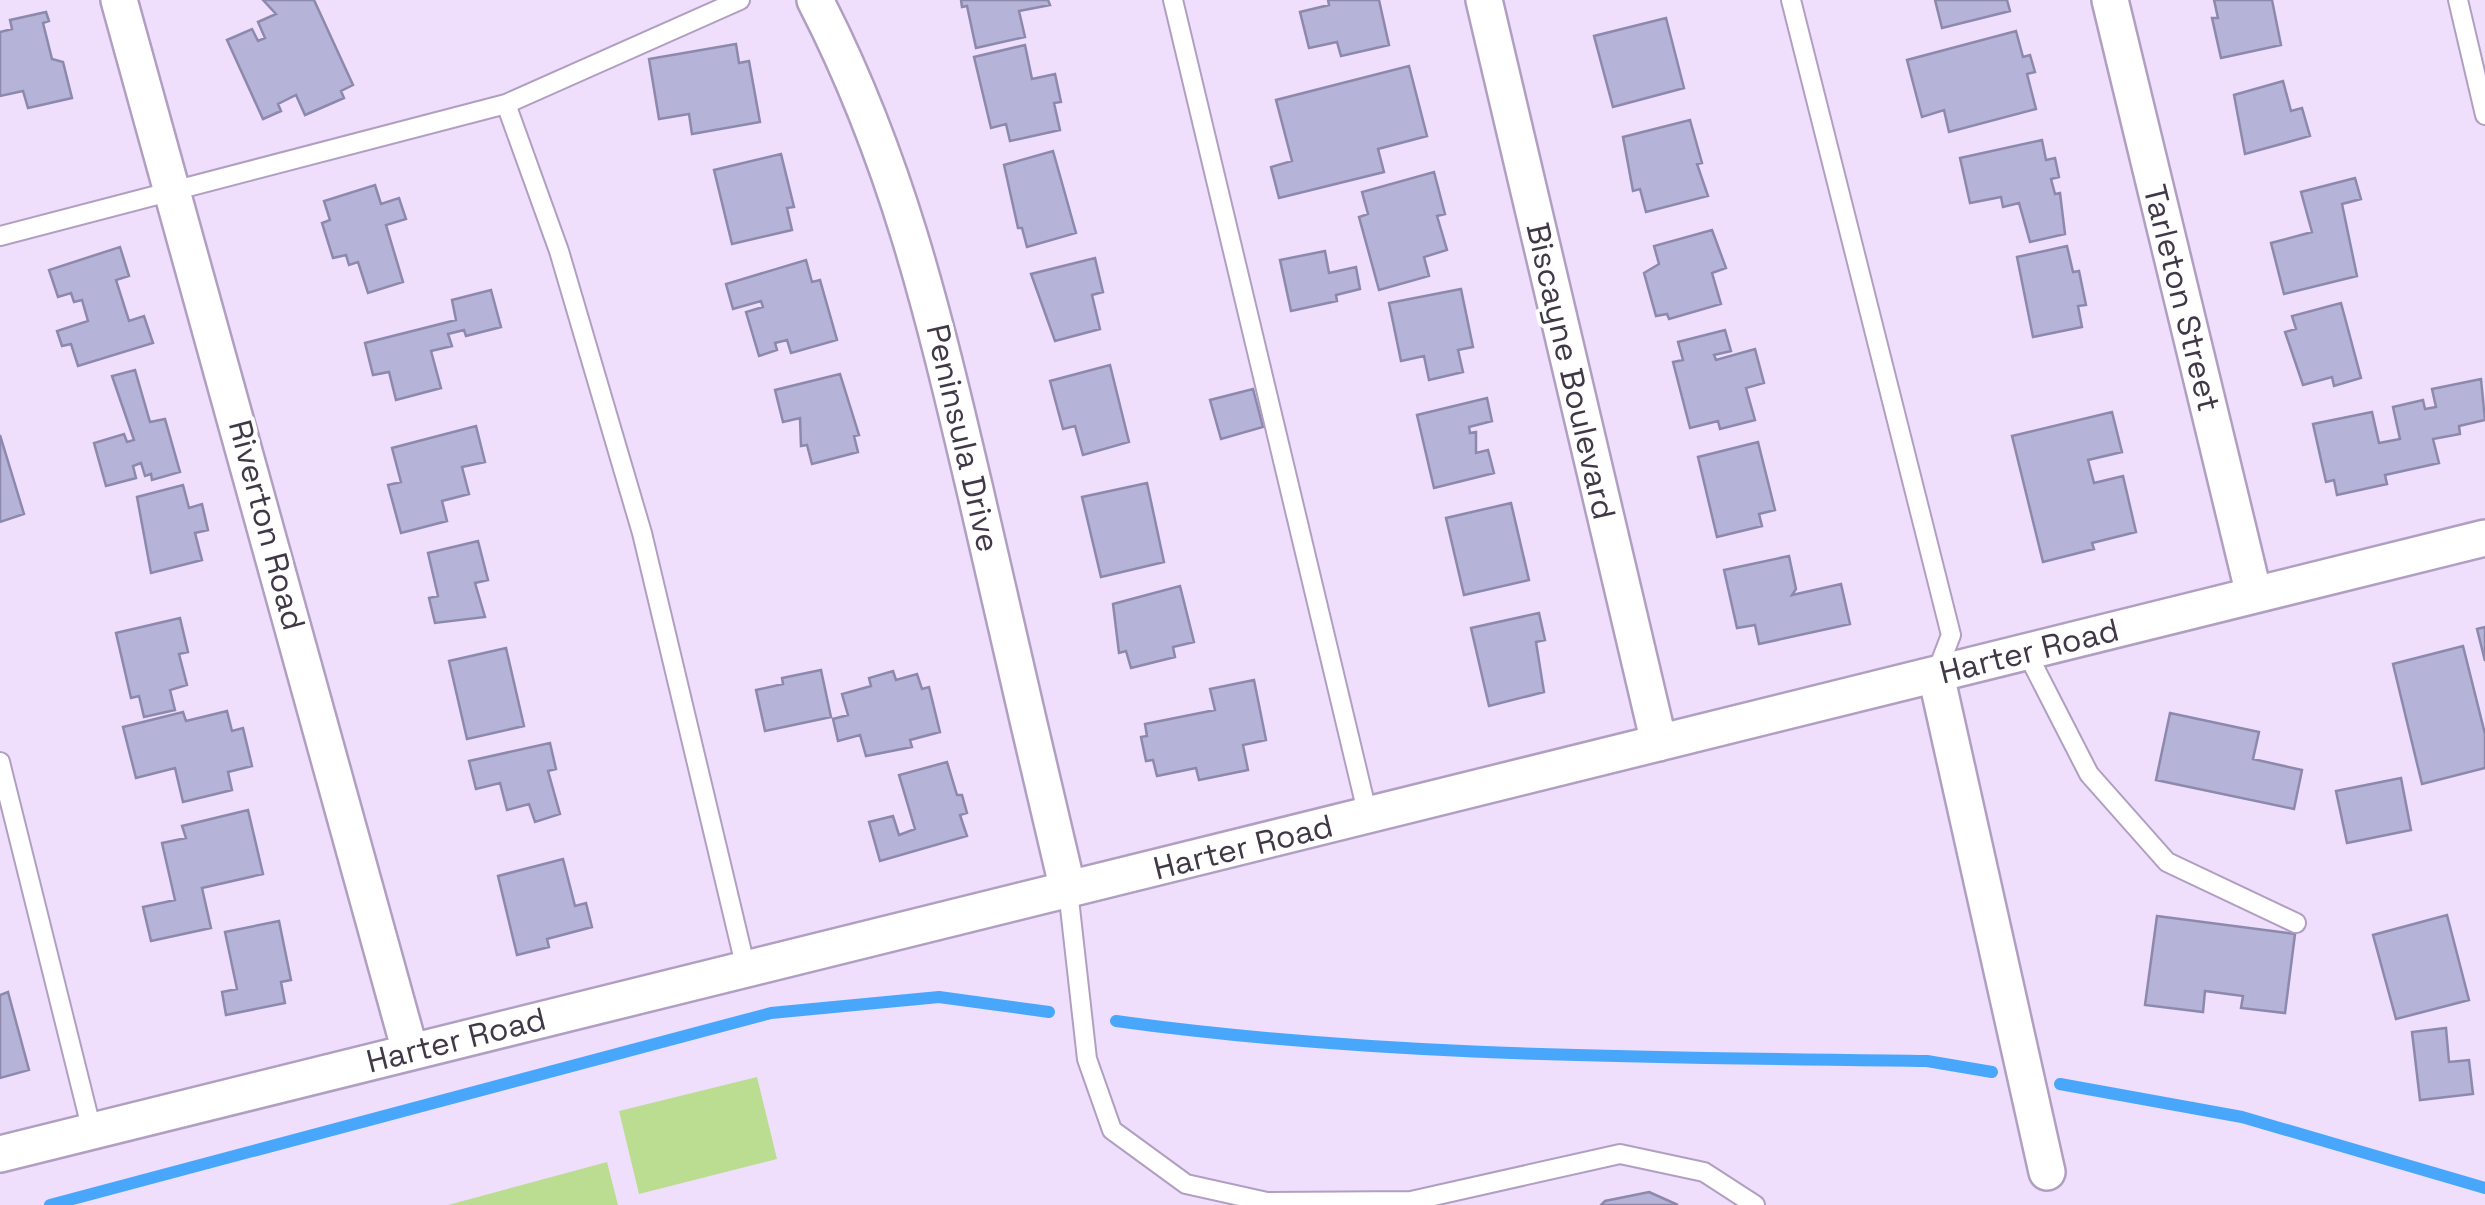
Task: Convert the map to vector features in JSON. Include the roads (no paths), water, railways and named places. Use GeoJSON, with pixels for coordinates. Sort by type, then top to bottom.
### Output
{"type":"FeatureCollection","features":[{"type":"Feature","properties":{"kind":"street","name":"Riverton Road"},"geometry":{"type":"LineString","coordinates":[[119,0],[176,192],[410,1052]]}},
{"type":"Feature","properties":{"kind":"street","name":"Peninsula Drive"},"geometry":{"type":"LineString","coordinates":[[815,0],[852,73],[898,190],[931,304],[1068,890]]}},
{"type":"Feature","properties":{"kind":"street","name":"Biscayne Boulevard"},"geometry":{"type":"LineString","coordinates":[[1484,0],[1658,743]]}},
{"type":"Feature","properties":{"kind":"street","name":"Tarleton Street"},"geometry":{"type":"LineString","coordinates":[[2110,0],[2254,595]]}},
{"type":"Feature","properties":{"kind":"street","name":"Harter Road"},"geometry":{"type":"LineString","coordinates":[[0,1154],[2485,538]]}},
{"type":"Feature","properties":{"kind":"street"},"geometry":{"type":"LineString","coordinates":[[1936,674],[2047,1172]]}},
{"type":"Feature","properties":{"kind":"lane"},"geometry":{"type":"LineString","coordinates":[[0,236],[506,104],[740,0]]}},
{"type":"Feature","properties":{"kind":"lane"},"geometry":{"type":"LineString","coordinates":[[1173,0],[1368,816]]}},
{"type":"Feature","properties":{"kind":"lane"},"geometry":{"type":"LineString","coordinates":[[1790,0],[1951,634],[1936,674]]}},
{"type":"Feature","properties":{"kind":"lane"},"geometry":{"type":"LineString","coordinates":[[2458,0],[2485,115]]}},
{"type":"Feature","properties":{"kind":"lane"},"geometry":{"type":"LineString","coordinates":[[506,104],[560,251],[642,533],[746,969]]}},
{"type":"Feature","properties":{"kind":"lane"},"geometry":{"type":"LineString","coordinates":[[2027,652],[2089,774],[2166,862],[2296,922]]}},
{"type":"Feature","properties":{"kind":"lane"},"geometry":{"type":"LineString","coordinates":[[0,762],[92,1131]]}},
{"type":"Feature","properties":{"kind":"lane"},"geometry":{"type":"LineString","coordinates":[[1068,890],[1087,1058],[1112,1130],[1186,1184],[1267,1202],[1411,1201],[1620,1154],[1704,1172],[1755,1205]]}},
{"type":"Feature","properties":{"kind":"waterway"},"geometry":{"type":"LineString","coordinates":[[50,1205],[771,1013],[939,997],[1049,1012]]}},
{"type":"Feature","properties":{"kind":"waterway"},"geometry":{"type":"LineString","coordinates":[[1116,1021],[1420,1049],[1927,1061],[1992,1072]]}},
{"type":"Feature","properties":{"kind":"waterway"},"geometry":{"type":"LineString","coordinates":[[2060,1084],[2242,1117],[2485,1188]]}}]}
